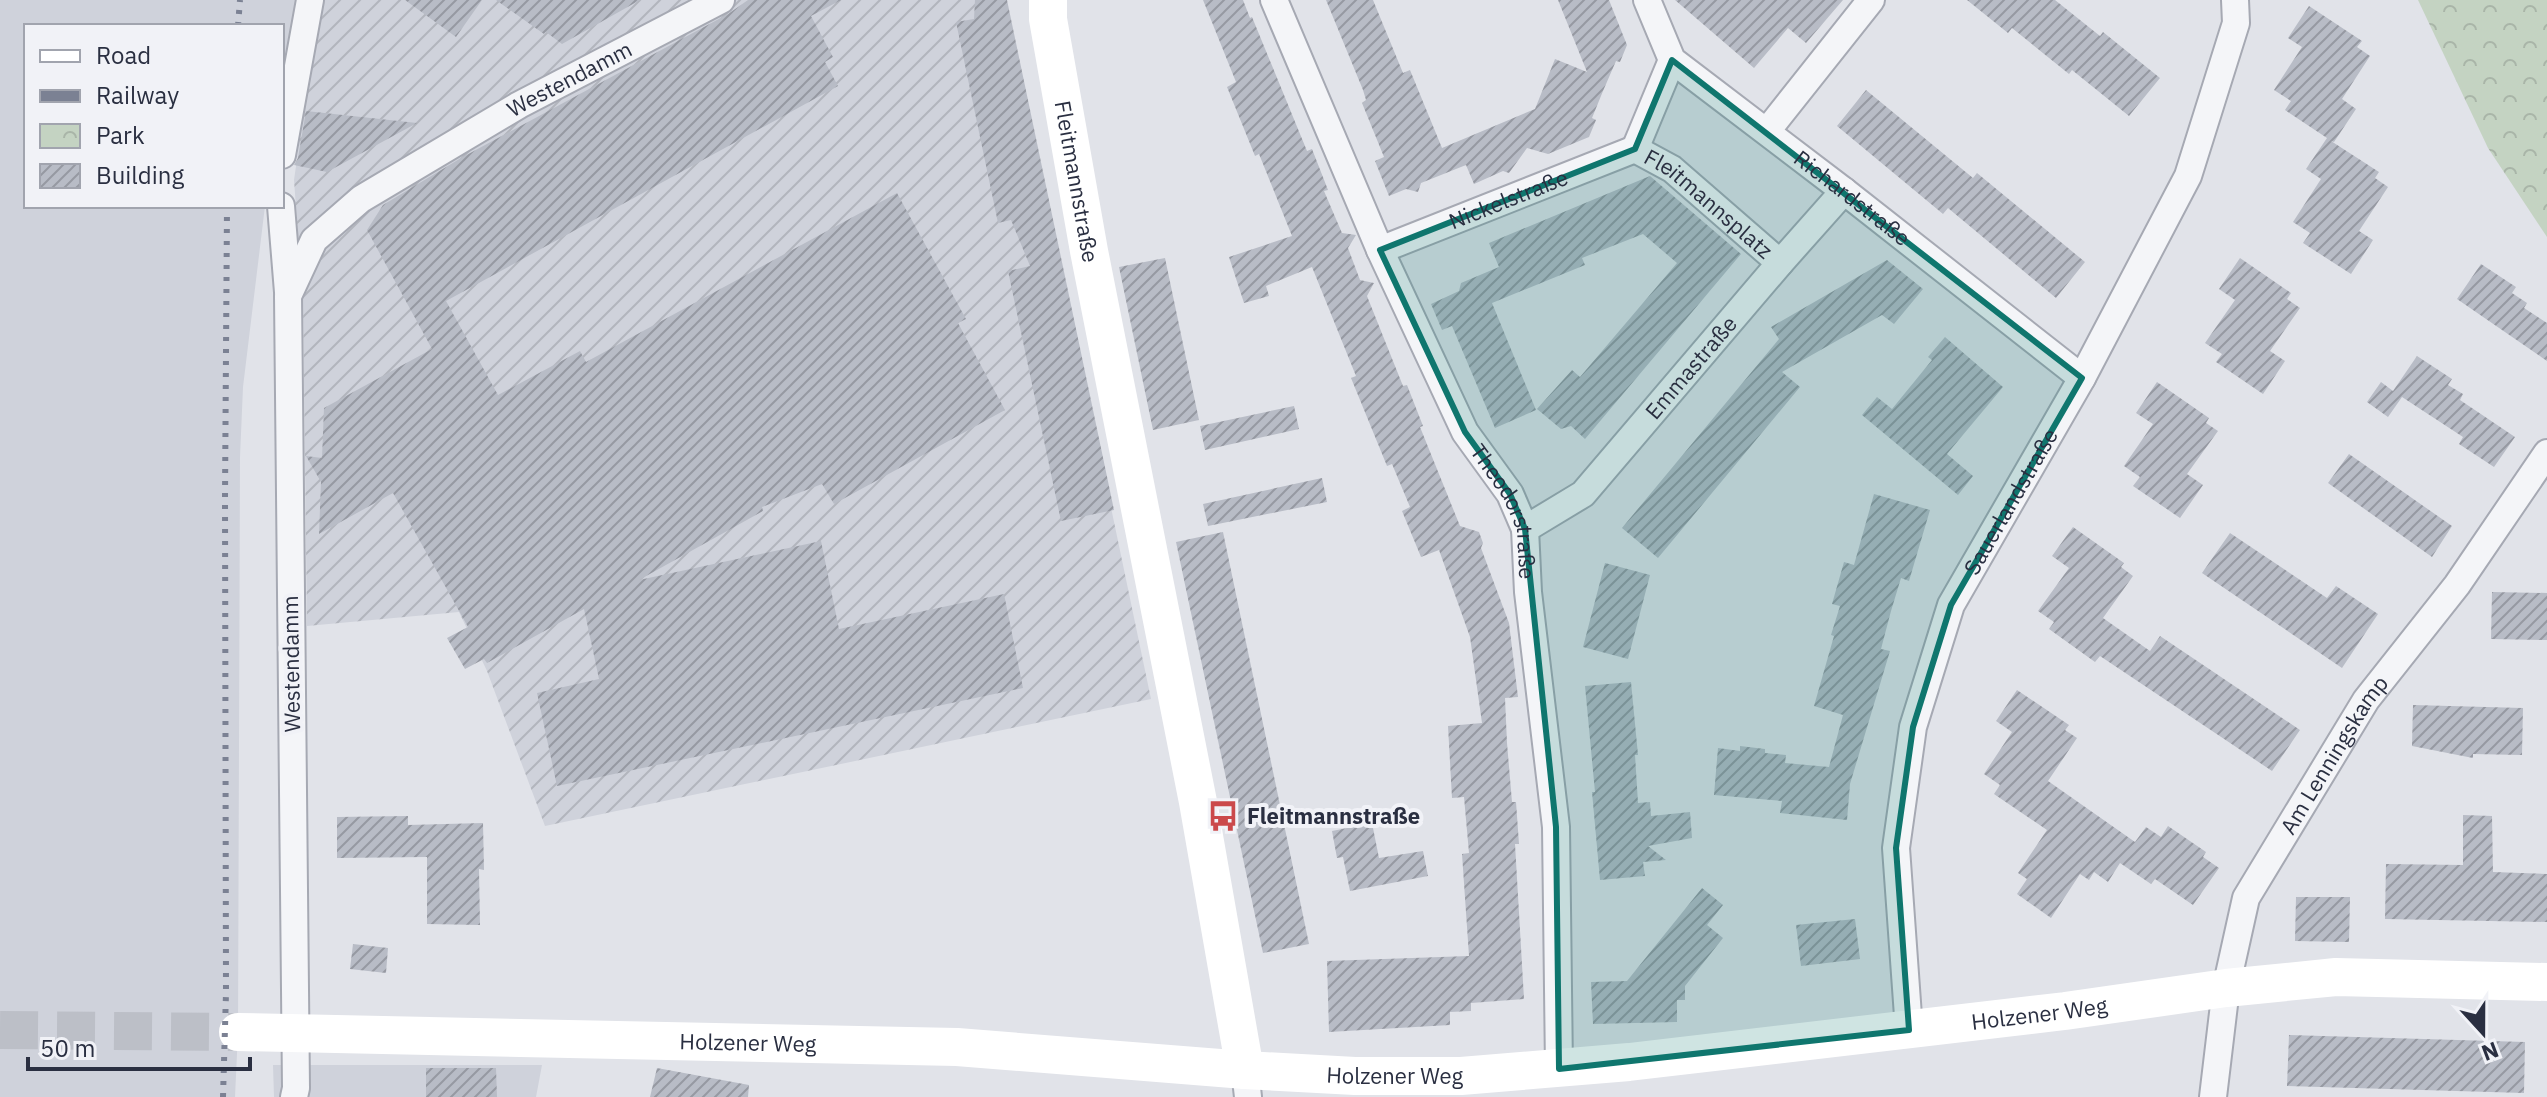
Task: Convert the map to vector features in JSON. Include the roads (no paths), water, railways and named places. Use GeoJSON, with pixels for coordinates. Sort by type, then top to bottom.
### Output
{"type":"FeatureCollection","features":[{"type":"Feature","properties":{"kind":"main road","name":"Fleitmannstraße"},"geometry":{"type":"LineString","coordinates":[[1048,0],[1048,19],[1089,251],[1198,802],[1246,1084]]}},
{"type":"Feature","properties":{"kind":"main road","name":"Holzener Weg"},"geometry":{"type":"LineString","coordinates":[[238,1032],[957,1047],[1246,1084],[1355,1076],[1461,1076],[1559,1069],[1909,1030],[2226,988],[2336,977],[2547,982]]}},
{"type":"Feature","properties":{"kind":"street"},"geometry":{"type":"LineString","coordinates":[[284,144],[310,0]]}},
{"type":"Feature","properties":{"kind":"street","name":"Westendamm"},"geometry":{"type":"LineString","coordinates":[[288,296],[314,240],[361,199],[519,105],[721,0]]}},
{"type":"Feature","properties":{"kind":"street","name":"Theodorstraße"},"geometry":{"type":"LineString","coordinates":[[1274,0],[1380,250],[1465,432],[1510,494],[1525,529],[1528,592],[1556,827],[1559,1069]]}},
{"type":"Feature","properties":{"kind":"street"},"geometry":{"type":"LineString","coordinates":[[1647,0],[1672,60]]}},
{"type":"Feature","properties":{"kind":"street"},"geometry":{"type":"LineString","coordinates":[[1767,131],[1871,0]]}},
{"type":"Feature","properties":{"kind":"street","name":"Sauerlandstraße"},"geometry":{"type":"LineString","coordinates":[[1909,1030],[1896,848],[1913,727],[1951,605],[2082,378],[2188,176],[2236,23],[2235,0]]}},
{"type":"Feature","properties":{"kind":"street","name":"Richardstraße"},"geometry":{"type":"LineString","coordinates":[[1672,60],[2082,378]]}},
{"type":"Feature","properties":{"kind":"street","name":"Fleitmannsplatz"},"geometry":{"type":"LineString","coordinates":[[1672,60],[1635,149],[1672,169],[1780,263]]}},
{"type":"Feature","properties":{"kind":"street","name":"Nickelstraße"},"geometry":{"type":"LineString","coordinates":[[1380,250],[1635,149]]}},
{"type":"Feature","properties":{"kind":"street","name":"Emmastraße"},"geometry":{"type":"LineString","coordinates":[[1525,529],[1583,494],[1844,191]]}},
{"type":"Feature","properties":{"kind":"street","name":"Westendamm"},"geometry":{"type":"LineString","coordinates":[[281,208],[288,296],[294,1097]]}},
{"type":"Feature","properties":{"kind":"street","name":"Am Lenningskamp"},"geometry":{"type":"LineString","coordinates":[[2213,1097],[2226,988],[2246,898],[2366,700],[2457,585],[2547,453]]}},
{"type":"Feature","properties":{"kind":"tunnel"},"geometry":{"type":"LineString","coordinates":[[0,1030],[238,1032]]}},
{"type":"Feature","properties":{"kind":"railway"},"geometry":{"type":"LineString","coordinates":[[238,24],[240,0]]}},
{"type":"Feature","properties":{"kind":"railway"},"geometry":{"type":"LineString","coordinates":[[223,1097],[226,993],[227,208]]}},
{"type":"Feature","properties":{"kind":"place","name":"Fleitmannstraße"},"geometry":{"type":"Point","coordinates":[1223,816]}}]}
